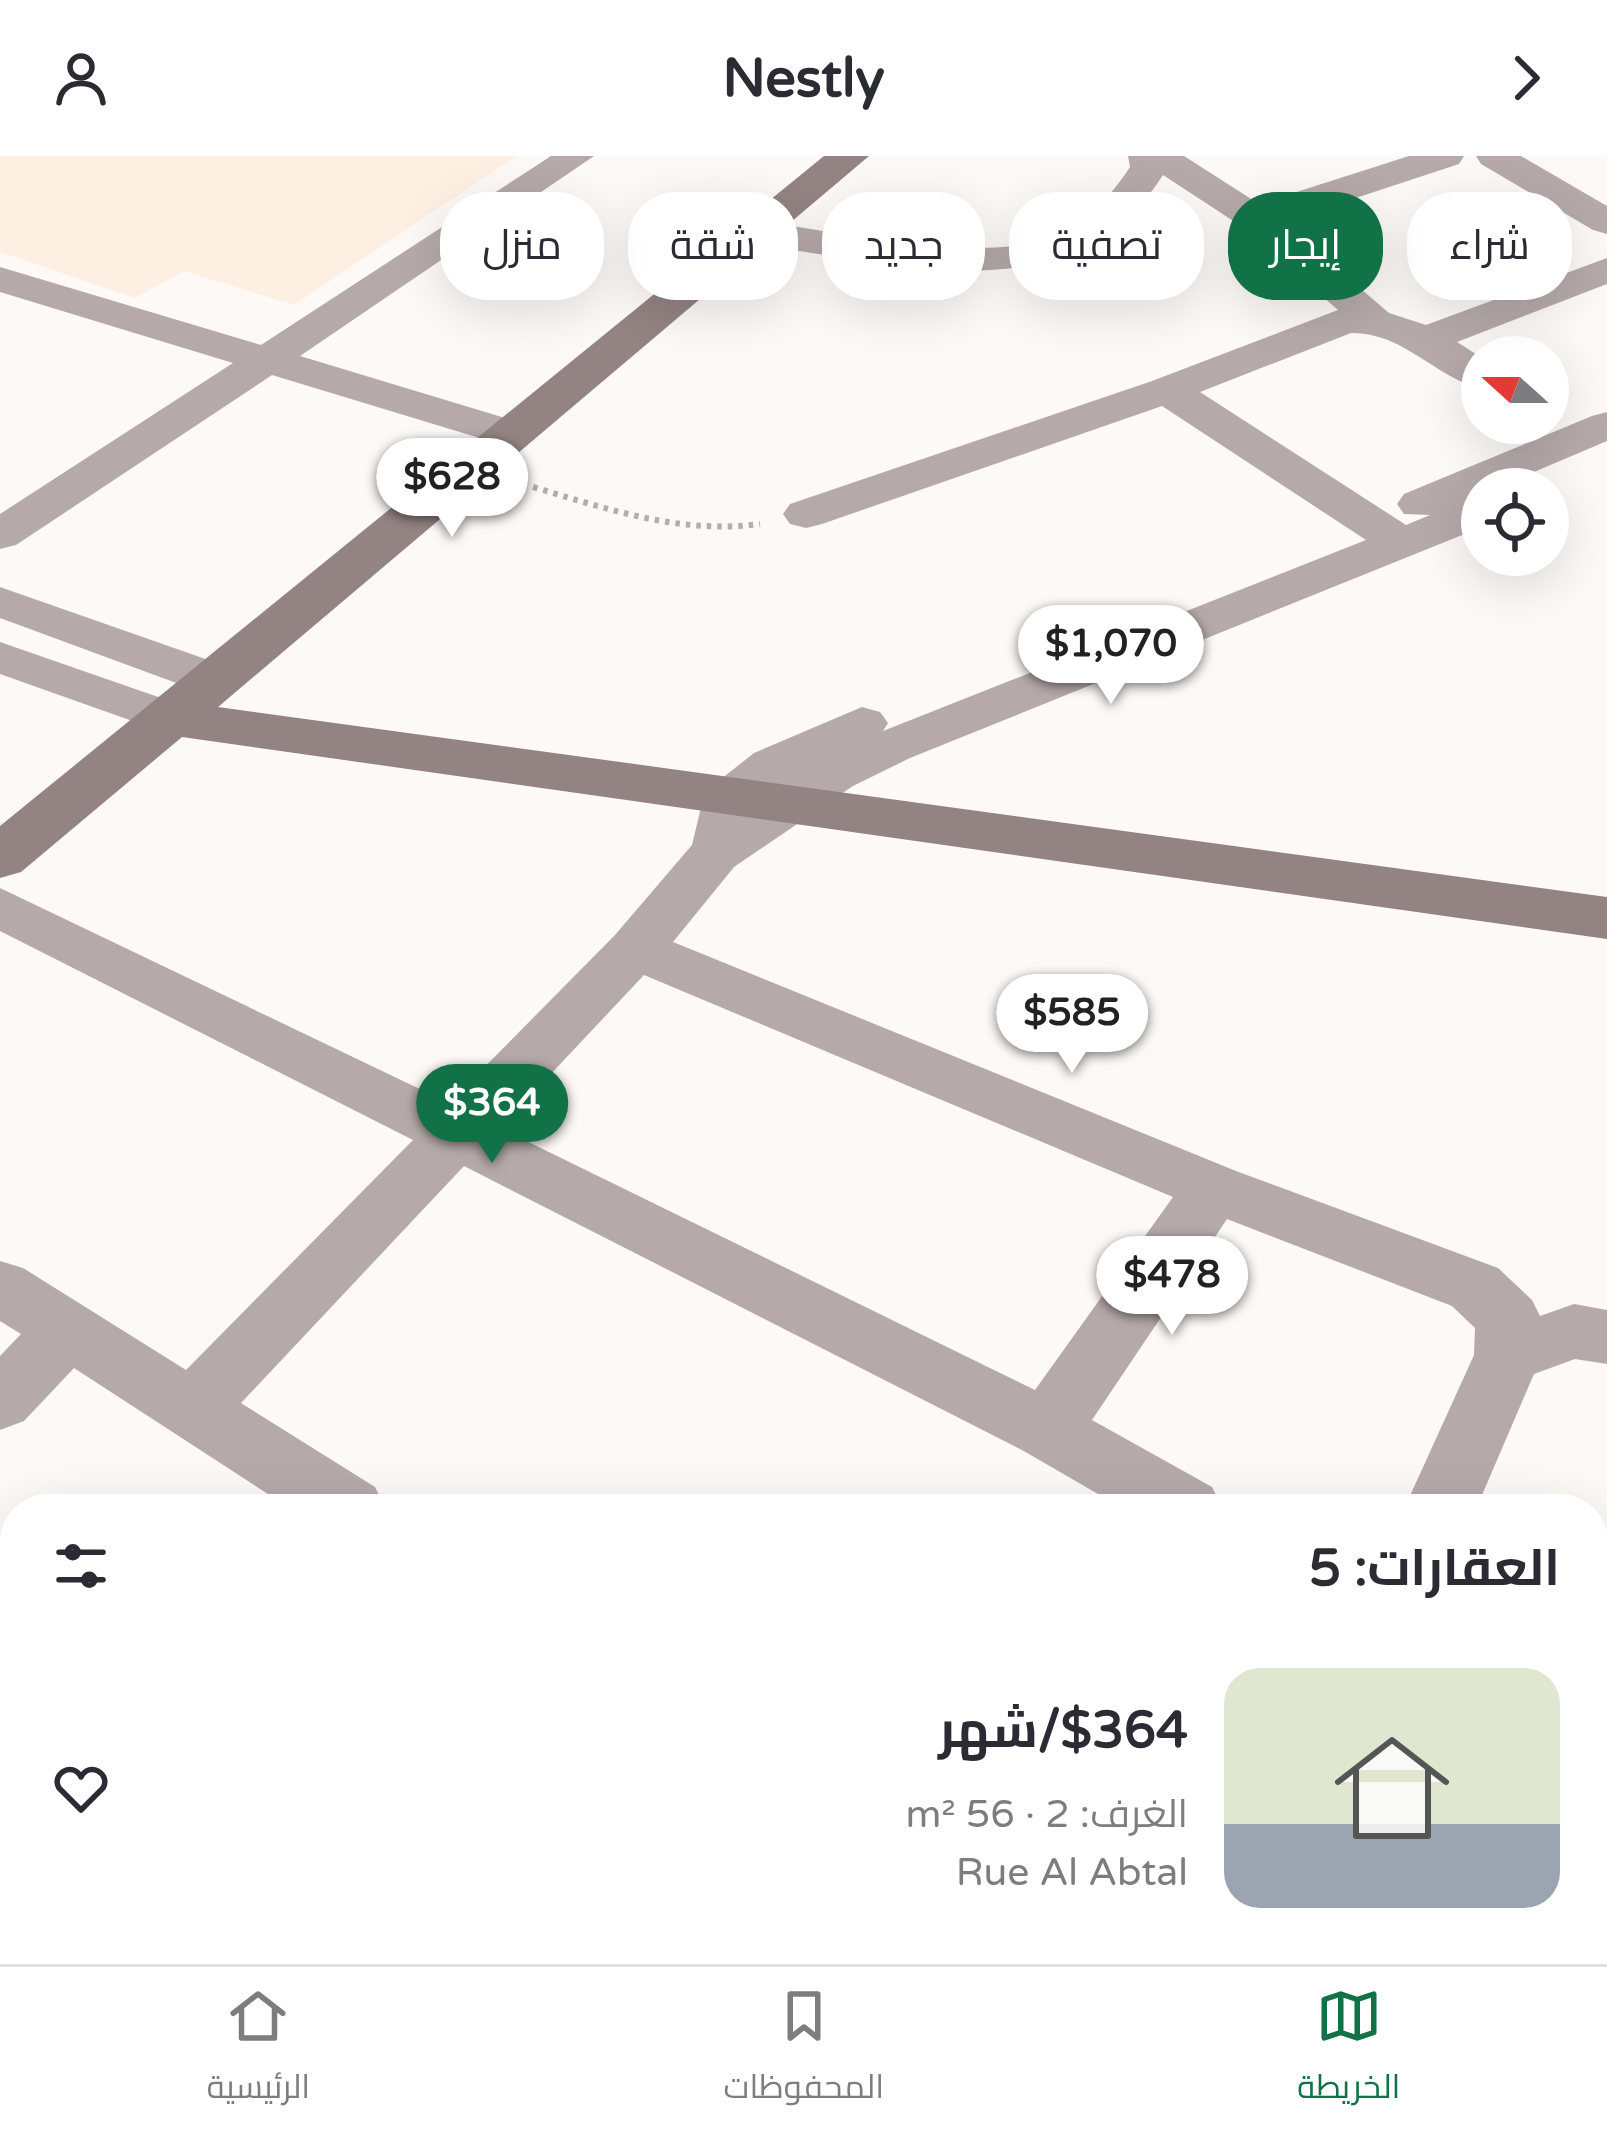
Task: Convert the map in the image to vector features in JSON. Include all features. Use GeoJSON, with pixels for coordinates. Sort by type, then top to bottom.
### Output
{"type":"FeatureCollection","features":[{"type":"Feature","properties":{"kind":"street"},"geometry":{"type":"LineString","coordinates":[[0,535],[576,156]]}},
{"type":"Feature","properties":{"kind":"street"},"geometry":{"type":"LineString","coordinates":[[798,199],[848,156]]}},
{"type":"Feature","properties":{"kind":"street"},"geometry":{"type":"LineString","coordinates":[[798,237],[975,256],[1050,252],[1075,242],[1125,204],[1149,167],[1146,156]]}},
{"type":"Feature","properties":{"kind":"street"},"geometry":{"type":"LineString","coordinates":[[1159,156],[1228,201]]}},
{"type":"Feature","properties":{"kind":"street"},"geometry":{"type":"LineString","coordinates":[[1335,192],[1446,156]]}},
{"type":"Feature","properties":{"kind":"street"},"geometry":{"type":"LineString","coordinates":[[1494,156],[1607,222]]}},
{"type":"Feature","properties":{"kind":"street"},"geometry":{"type":"LineString","coordinates":[[1422,341],[1607,270]]}},
{"type":"Feature","properties":{"kind":"street"},"geometry":{"type":"LineString","coordinates":[[0,279],[512,434]]}},
{"type":"Feature","properties":{"kind":"street"},"geometry":{"type":"LineString","coordinates":[[0,328],[53,294]]}},
{"type":"Feature","properties":{"kind":"street"},"geometry":{"type":"LineString","coordinates":[[0,858],[677,300]]}},
{"type":"Feature","properties":{"kind":"street"},"geometry":{"type":"LineString","coordinates":[[1351,300],[1372,318],[1461,364]]}},
{"type":"Feature","properties":{"kind":"street"},"geometry":{"type":"LineString","coordinates":[[806,514],[1167,390],[1345,322],[1372,318]]}},
{"type":"Feature","properties":{"kind":"street"},"geometry":{"type":"LineString","coordinates":[[1167,390],[1390,534],[1461,516]]}},
{"type":"Feature","properties":{"kind":"street"},"geometry":{"type":"LineString","coordinates":[[192,1409],[635,949],[768,800],[1390,534],[1590,436]]}},
{"type":"Feature","properties":{"kind":"street"},"geometry":{"type":"LineString","coordinates":[[1556,468],[1590,436]]}},
{"type":"Feature","properties":{"kind":"street"},"geometry":{"type":"LineString","coordinates":[[0,602],[216,680],[768,800],[1607,872]]}},
{"type":"Feature","properties":{"kind":"street"},"geometry":{"type":"LineString","coordinates":[[0,657],[169,718],[1607,918]]}},
{"type":"Feature","properties":{"kind":"street"},"geometry":{"type":"LineString","coordinates":[[0,907],[1047,1429],[1161,1494]]}},
{"type":"Feature","properties":{"kind":"street"},"geometry":{"type":"LineString","coordinates":[[635,949],[1214,1188],[1475,1287],[1508,1319],[1508,1355],[1447,1494]]}},
{"type":"Feature","properties":{"kind":"street"},"geometry":{"type":"LineString","coordinates":[[1047,1429],[1214,1188]]}},
{"type":"Feature","properties":{"kind":"street"},"geometry":{"type":"LineString","coordinates":[[0,1288],[326,1494]]}},
{"type":"Feature","properties":{"kind":"street"},"geometry":{"type":"LineString","coordinates":[[0,1401],[68,1330]]}},
{"type":"Feature","properties":{"kind":"street"},"geometry":{"type":"LineString","coordinates":[[1508,1355],[1574,1331],[1607,1337]]}},
{"type":"Feature","properties":{"kind":"path"},"geometry":{"type":"LineString","coordinates":[[469,470],[663,522],[746,528],[806,514]]}},
{"type":"Feature","properties":{"kind":"shaded area"},"geometry":{"type":"Polygon","coordinates":[[[0,156],[517,156],[463,192],[440,192],[440,207],[294,305],[184,271],[135,298],[0,252],[0,156]]]}}]}
